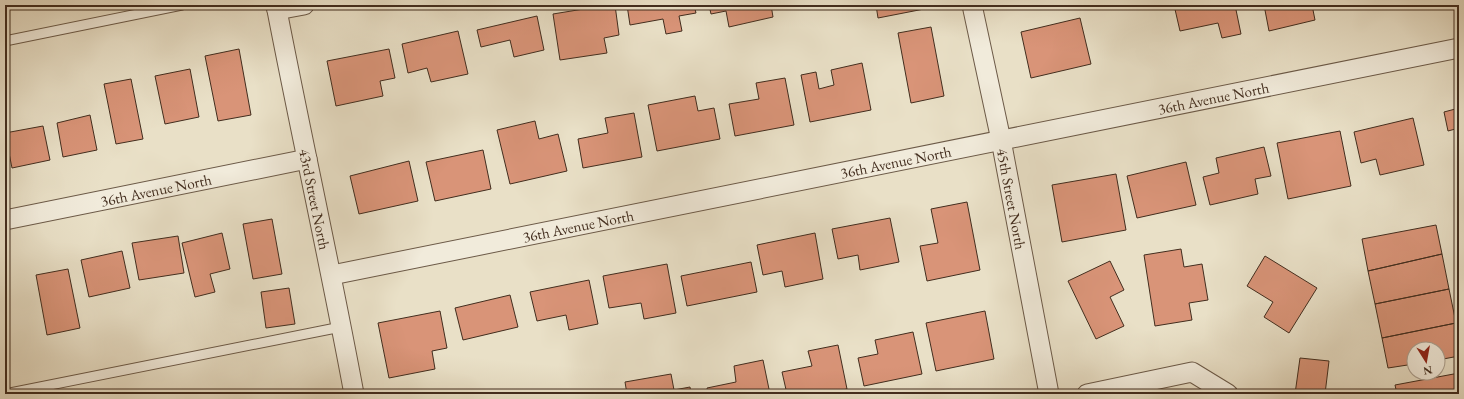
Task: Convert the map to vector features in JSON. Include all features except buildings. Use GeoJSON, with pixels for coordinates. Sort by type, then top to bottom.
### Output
{"type":"FeatureCollection","features":[{"type":"Feature","properties":{"kind":"street"},"geometry":{"type":"LineString","coordinates":[[277,8],[304,5]]}},
{"type":"Feature","properties":{"kind":"street","name":"45th Street North"},"geometry":{"type":"LineString","coordinates":[[972,5],[1001,140],[1048,394]]}},
{"type":"Feature","properties":{"kind":"street","name":"43rd Street North"},"geometry":{"type":"LineString","coordinates":[[277,8],[332,275],[354,394]]}},
{"type":"Feature","properties":{"kind":"street","name":"36th Avenue North"},"geometry":{"type":"LineString","coordinates":[[332,275],[1459,48]]}},
{"type":"Feature","properties":{"kind":"street","name":"36th Avenue North"},"geometry":{"type":"LineString","coordinates":[[5,220],[307,159]]}},
{"type":"Feature","properties":{"kind":"street"},"geometry":{"type":"LineString","coordinates":[[1087,394],[1192,372],[1228,394]]}},
{"type":"Feature","properties":{"kind":"lane"},"geometry":{"type":"LineString","coordinates":[[5,41],[182,5]]}},
{"type":"Feature","properties":{"kind":"lane"},"geometry":{"type":"LineString","coordinates":[[5,394],[341,327]]}}]}
